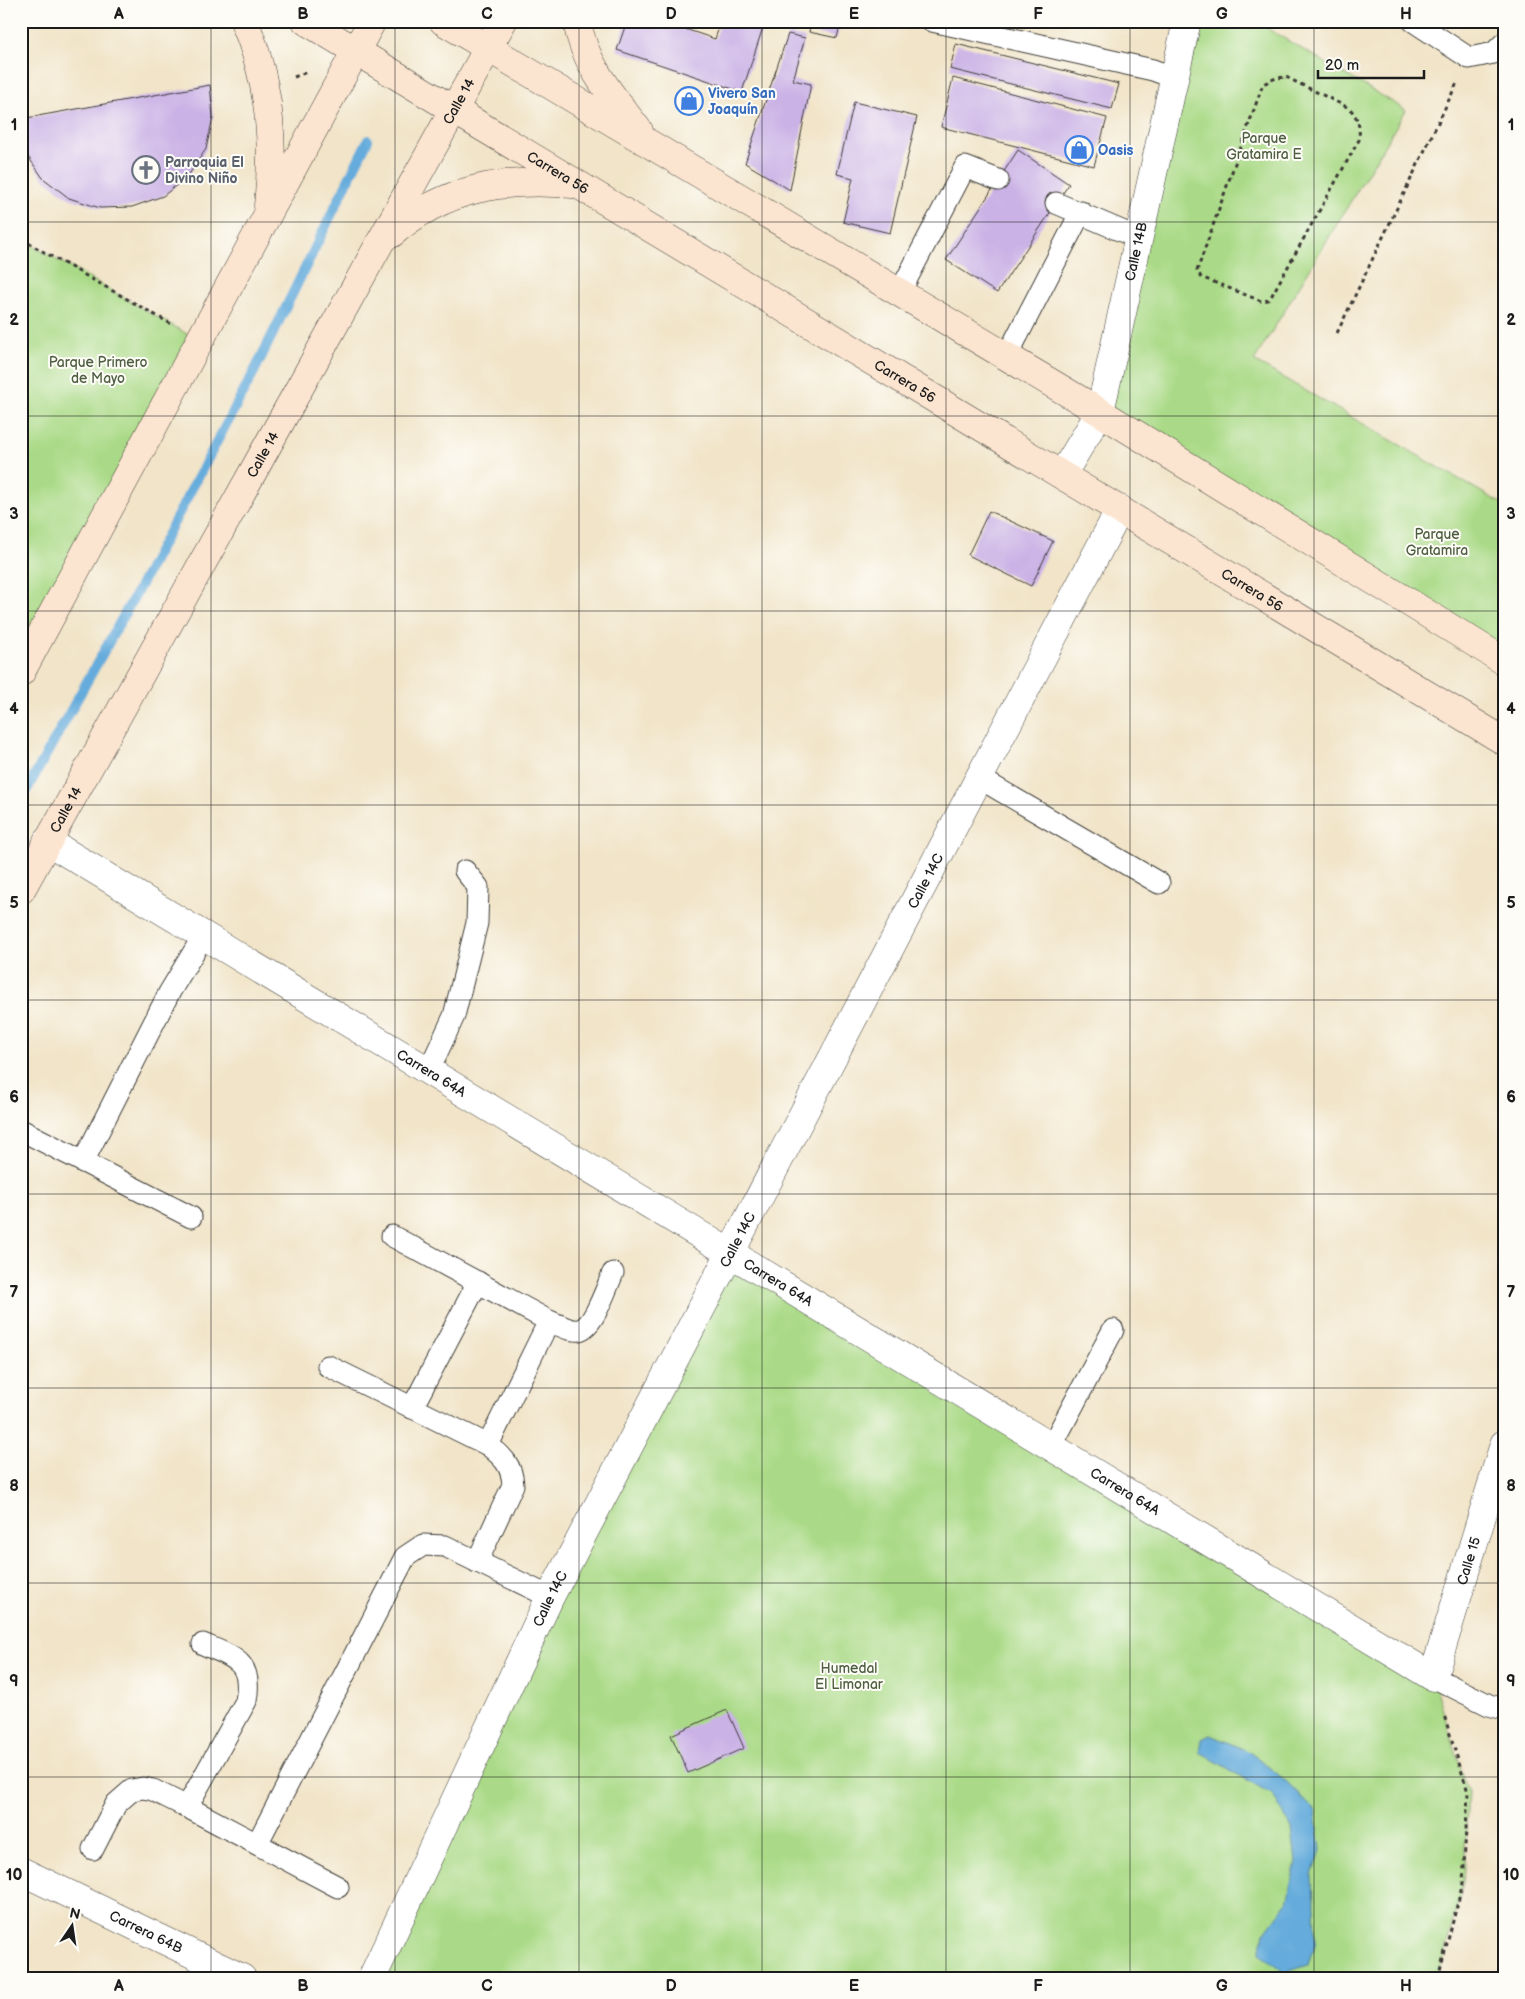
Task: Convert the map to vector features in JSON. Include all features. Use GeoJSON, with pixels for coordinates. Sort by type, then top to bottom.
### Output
{"type":"FeatureCollection","features":[{"type":"Feature","properties":{"kind":"street"},"geometry":{"type":"LineString","coordinates":[[244,21],[257,56],[269,121],[270,179],[266,220]]}},
{"type":"Feature","properties":{"kind":"street","name":"Carrera 56"},"geometry":{"type":"LineString","coordinates":[[306,21],[1504,740]]}},
{"type":"Feature","properties":{"kind":"street"},"geometry":{"type":"LineString","coordinates":[[21,672],[201,342],[372,21]]}},
{"type":"Feature","properties":{"kind":"street"},"geometry":{"type":"LineString","coordinates":[[443,21],[1100,412],[1504,661]]}},
{"type":"Feature","properties":{"kind":"street","name":"Calle 14"},"geometry":{"type":"LineString","coordinates":[[21,890],[383,241],[503,21]]}},
{"type":"Feature","properties":{"kind":"street"},"geometry":{"type":"LineString","coordinates":[[577,21],[584,48],[598,76],[649,144]]}},
{"type":"Feature","properties":{"kind":"street","name":"Calle 14B"},"geometry":{"type":"LineString","coordinates":[[1062,475],[1100,412],[1187,21]]}},
{"type":"Feature","properties":{"kind":"street"},"geometry":{"type":"LineString","coordinates":[[383,241],[424,210],[448,198],[475,188],[525,181],[579,185]]}},
{"type":"Feature","properties":{"kind":"street","name":"Calle 14C"},"geometry":{"type":"LineString","coordinates":[[372,1978],[550,1597],[1120,509]]}},
{"type":"Feature","properties":{"kind":"street","name":"Carrera 64A"},"geometry":{"type":"LineString","coordinates":[[47,841],[1433,1676]]}},
{"type":"Feature","properties":{"kind":"street","name":"Calle 15"},"geometry":{"type":"LineString","coordinates":[[1433,1676],[1504,1444]]}},
{"type":"Feature","properties":{"kind":"street","name":"Carrera 64B"},"geometry":{"type":"LineString","coordinates":[[21,1872],[242,1978]]}},
{"type":"Feature","properties":{"kind":"lane"},"geometry":{"type":"LineString","coordinates":[[932,21],[1153,70],[1174,78]]}},
{"type":"Feature","properties":{"kind":"lane"},"geometry":{"type":"LineString","coordinates":[[1413,21],[1469,58],[1494,54],[1504,43]]}},
{"type":"Feature","properties":{"kind":"lane"},"geometry":{"type":"LineString","coordinates":[[900,292],[965,167],[998,180]]}},
{"type":"Feature","properties":{"kind":"lane"},"geometry":{"type":"LineString","coordinates":[[1056,203],[1081,212],[1138,238]]}},
{"type":"Feature","properties":{"kind":"lane"},"geometry":{"type":"LineString","coordinates":[[1007,356],[1081,212]]}},
{"type":"Feature","properties":{"kind":"lane"},"geometry":{"type":"LineString","coordinates":[[979,778],[1159,884]]}},
{"type":"Feature","properties":{"kind":"lane"},"geometry":{"type":"LineString","coordinates":[[428,1072],[454,1016],[477,923],[478,887],[465,871]]}},
{"type":"Feature","properties":{"kind":"lane"},"geometry":{"type":"LineString","coordinates":[[83,1162],[169,993],[204,935]]}},
{"type":"Feature","properties":{"kind":"lane"},"geometry":{"type":"LineString","coordinates":[[21,1130],[191,1217]]}},
{"type":"Feature","properties":{"kind":"lane"},"geometry":{"type":"LineString","coordinates":[[392,1236],[549,1321],[574,1330],[585,1328],[592,1320],[613,1273]]}},
{"type":"Feature","properties":{"kind":"lane"},"geometry":{"type":"LineString","coordinates":[[412,1408],[478,1282]]}},
{"type":"Feature","properties":{"kind":"lane"},"geometry":{"type":"LineString","coordinates":[[488,1445],[549,1321]]}},
{"type":"Feature","properties":{"kind":"lane"},"geometry":{"type":"LineString","coordinates":[[1051,1447],[1113,1330]]}},
{"type":"Feature","properties":{"kind":"lane"},"geometry":{"type":"LineString","coordinates":[[328,1366],[488,1445],[505,1458],[512,1475],[513,1484],[477,1562]]}},
{"type":"Feature","properties":{"kind":"lane"},"geometry":{"type":"LineString","coordinates":[[257,1844],[405,1557],[423,1545],[445,1546],[550,1597]]}},
{"type":"Feature","properties":{"kind":"lane"},"geometry":{"type":"LineString","coordinates":[[188,1807],[246,1701],[249,1683],[245,1669],[233,1658],[203,1644]]}},
{"type":"Feature","properties":{"kind":"lane"},"geometry":{"type":"LineString","coordinates":[[1433,1676],[1489,1705],[1504,1709]]}},
{"type":"Feature","properties":{"kind":"lane"},"geometry":{"type":"LineString","coordinates":[[93,1849],[116,1804],[132,1790],[143,1788],[153,1790],[188,1807],[338,1887]]}},
{"type":"Feature","properties":{"kind":"path"},"geometry":{"type":"LineString","coordinates":[[1337,334],[1469,58]]}},
{"type":"Feature","properties":{"kind":"path"},"geometry":{"type":"LineString","coordinates":[[1286,77],[1350,108],[1357,116],[1360,130],[1359,140],[1272,295],[1268,300],[1261,301],[1201,277],[1197,271],[1263,84],[1276,78],[1286,77]]}},
{"type":"Feature","properties":{"kind":"path"},"geometry":{"type":"LineString","coordinates":[[21,239],[201,342]]}},
{"type":"Feature","properties":{"kind":"path"},"geometry":{"type":"LineString","coordinates":[[21,955],[27,958]]}},
{"type":"Feature","properties":{"kind":"path"},"geometry":{"type":"LineString","coordinates":[[1433,1676],[1468,1792],[1463,1883],[1438,1978]]}},
{"type":"Feature","properties":{"kind":"green space"},"geometry":{"type":"Polygon","coordinates":[[[1187,21],[1272,21],[1268,29],[1406,110],[1254,361],[1504,505],[1504,661],[1100,412],[1187,21]]]}},
{"type":"Feature","properties":{"kind":"green space","name":"Parque Primero de Mayo"},"geometry":{"type":"Polygon","coordinates":[[[21,239],[201,342],[21,672],[21,239]]]}},
{"type":"Feature","properties":{"kind":"green space","name":"Humedal El Limonar"},"geometry":{"type":"Polygon","coordinates":[[[731,1254],[1433,1677],[1468,1792],[1463,1883],[1438,1978],[372,1978],[731,1254]]]}},
{"type":"Feature","properties":{"kind":"water"},"geometry":{"type":"Polygon","coordinates":[[[1210,1735],[1248,1751],[1285,1780],[1316,1812],[1321,1850],[1313,1874],[1315,1941],[1308,1965],[1284,1973],[1260,1953],[1265,1932],[1287,1903],[1296,1862],[1292,1828],[1273,1795],[1200,1752],[1202,1739],[1210,1735]]]}},
{"type":"Feature","properties":{"kind":"building"},"geometry":{"type":"Polygon","coordinates":[[[627,21],[661,21],[715,39],[721,21],[765,21],[742,92],[617,50],[627,21]]]}},
{"type":"Feature","properties":{"kind":"building"},"geometry":{"type":"Polygon","coordinates":[[[811,21],[841,21],[837,38],[809,32],[811,21]]]}},
{"type":"Feature","properties":{"kind":"building"},"geometry":{"type":"Polygon","coordinates":[[[788,34],[805,38],[793,80],[811,84],[790,190],[745,163],[788,34]]]}},
{"type":"Feature","properties":{"kind":"building"},"geometry":{"type":"Polygon","coordinates":[[[956,44],[1119,84],[1112,109],[950,69],[956,44]]]}},
{"type":"Feature","properties":{"kind":"building"},"geometry":{"type":"Polygon","coordinates":[[[953,78],[1107,118],[1094,166],[941,127],[953,78]]]}},
{"type":"Feature","properties":{"kind":"building"},"geometry":{"type":"Polygon","coordinates":[[[210,85],[213,117],[206,149],[188,176],[163,196],[132,207],[100,208],[69,198],[43,178],[24,151],[21,141],[21,119],[210,85]]]}},
{"type":"Feature","properties":{"kind":"building"},"geometry":{"type":"Polygon","coordinates":[[[854,102],[917,117],[890,233],[843,222],[853,178],[837,174],[854,102]]]}},
{"type":"Feature","properties":{"kind":"building"},"geometry":{"type":"Polygon","coordinates":[[[1018,150],[1069,184],[997,293],[946,260],[1018,150]]]}},
{"type":"Feature","properties":{"kind":"building"},"geometry":{"type":"Polygon","coordinates":[[[989,511],[1053,541],[1031,586],[968,555],[989,511]]]}},
{"type":"Feature","properties":{"kind":"building"},"geometry":{"type":"Polygon","coordinates":[[[727,1710],[744,1748],[688,1773],[671,1735],[727,1710]]]}},
{"type":"Feature","properties":{"kind":"waterway"},"geometry":{"type":"LineString","coordinates":[[21,800],[139,588],[254,372],[368,140]]}},
{"type":"Feature","properties":{"kind":"place","name":"Vivero San Joaquín"},"geometry":{"type":"Point","coordinates":[689,101]}},
{"type":"Feature","properties":{"kind":"place","name":"Oasis"},"geometry":{"type":"Point","coordinates":[1079,150]}},
{"type":"Feature","properties":{"kind":"place","name":"Parroquia El Divino Niño"},"geometry":{"type":"Point","coordinates":[146,170]}},
{"type":"Feature","properties":{"kind":"park label","name":"Parque Gratamira E"},"geometry":{"type":"Point","coordinates":[1264,146]}},
{"type":"Feature","properties":{"kind":"park label","name":"Parque Gratamira"},"geometry":{"type":"Point","coordinates":[1437,542]}}]}
